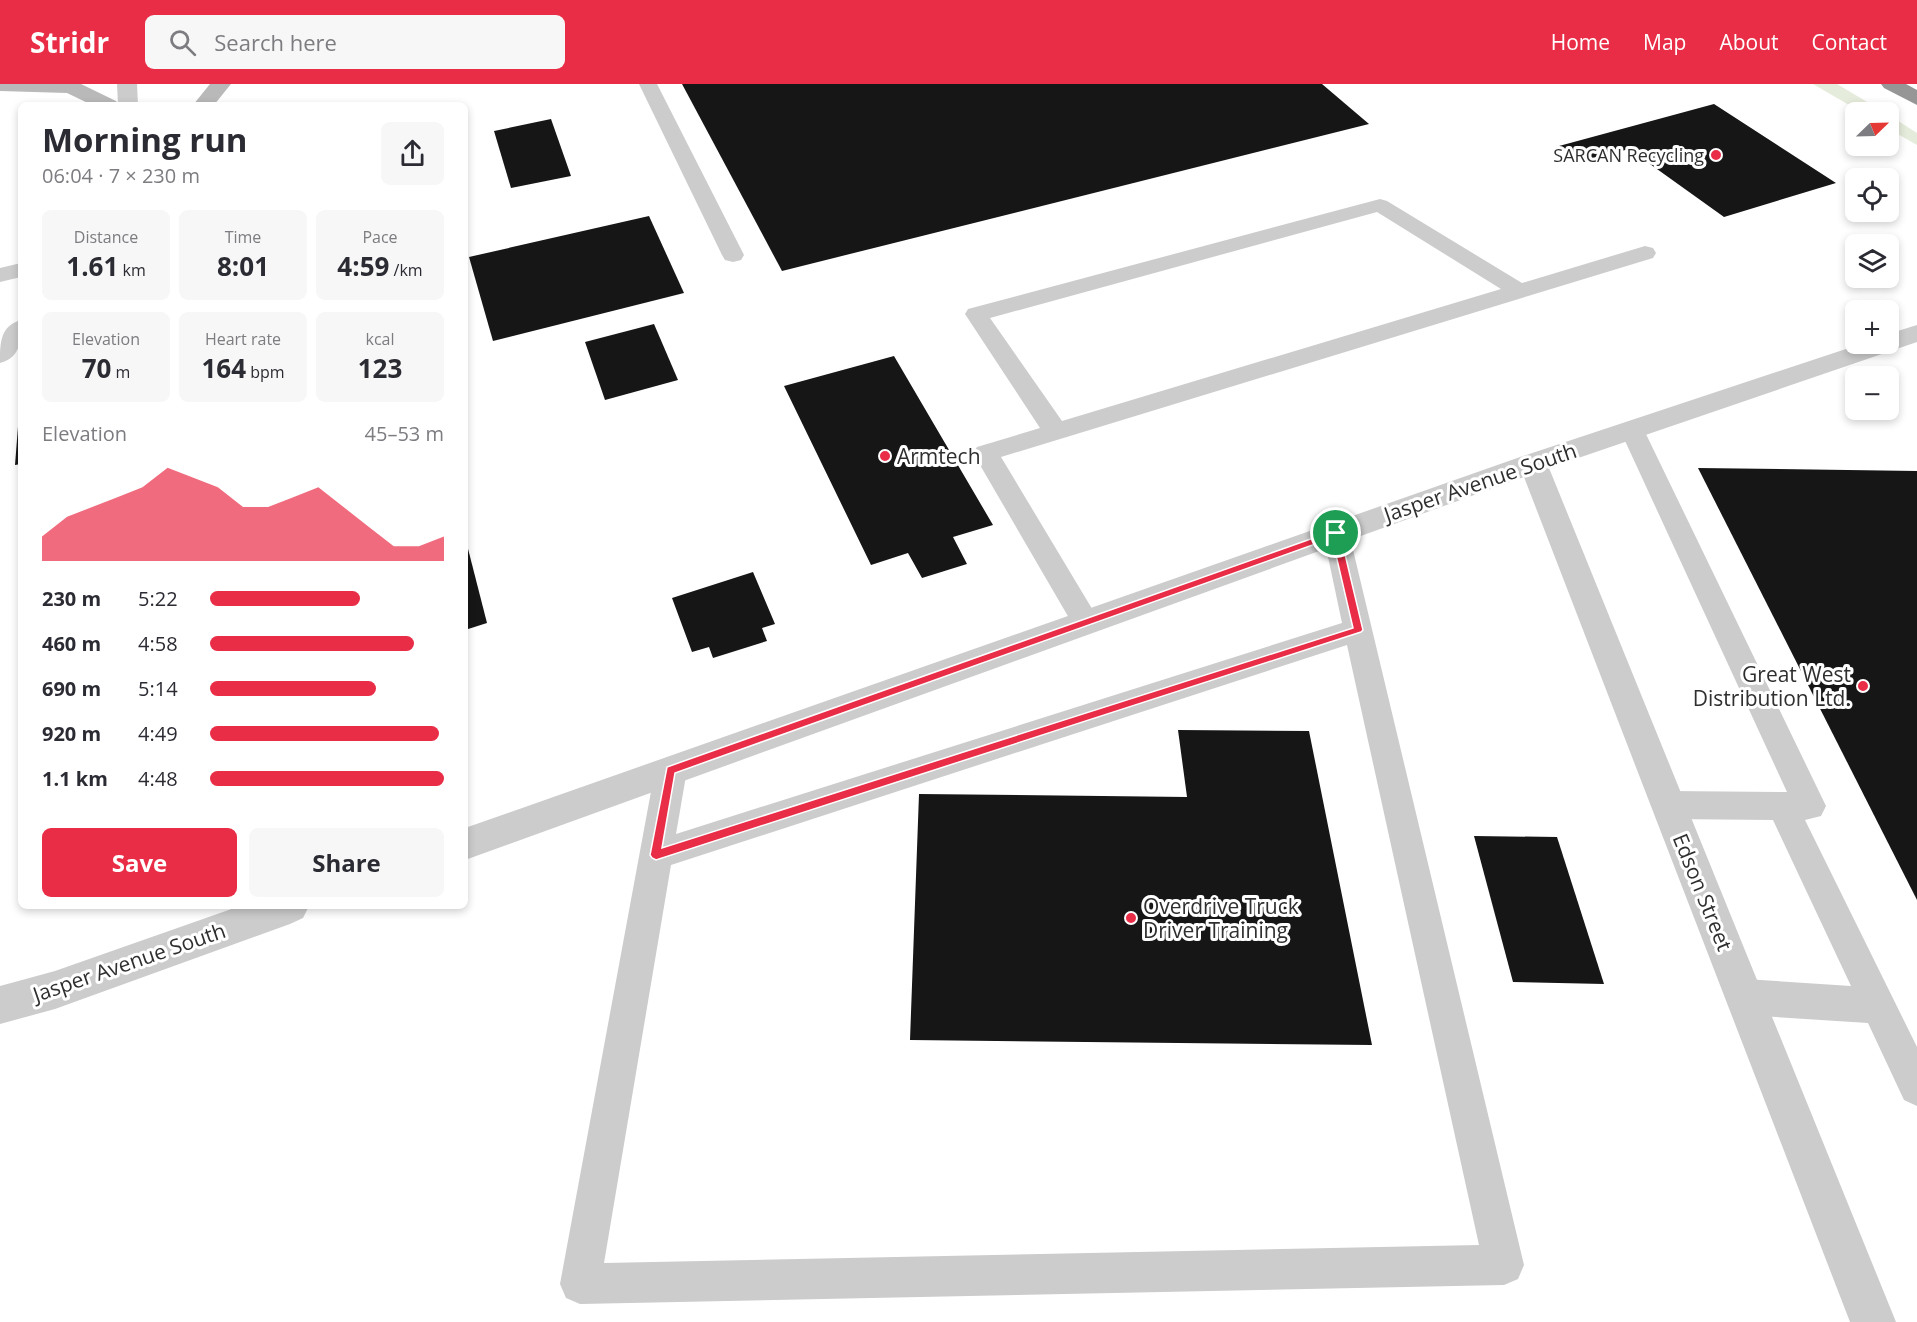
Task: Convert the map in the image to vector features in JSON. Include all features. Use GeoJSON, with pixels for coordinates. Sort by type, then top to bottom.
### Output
{"type":"FeatureCollection","features":[{"type":"Feature","properties":{"kind":"highway"},"geometry":{"type":"LineString","coordinates":[[1891,84],[1917,99]]}},
{"type":"Feature","properties":{"kind":"main road"},"geometry":{"type":"LineString","coordinates":[[206,102],[221,84]]}},
{"type":"Feature","properties":{"kind":"main road"},"geometry":{"type":"LineString","coordinates":[[0,85],[71,87],[103,102]]}},
{"type":"Feature","properties":{"kind":"street"},"geometry":{"type":"LineString","coordinates":[[128,84],[128,102]]}},
{"type":"Feature","properties":{"kind":"street"},"geometry":{"type":"LineString","coordinates":[[0,354],[18,332]]}},
{"type":"Feature","properties":{"kind":"street","name":"Jasper Avenue South"},"geometry":{"type":"LineString","coordinates":[[1899,339],[1917,333]]}},
{"type":"Feature","properties":{"kind":"street","name":"Jasper Avenue South"},"geometry":{"type":"LineString","coordinates":[[468,843],[1533,463],[1855,354]]}},
{"type":"Feature","properties":{"kind":"street","name":"Edson Street"},"geometry":{"type":"LineString","coordinates":[[1533,463],[1873,1322]]}},
{"type":"Feature","properties":{"kind":"street","name":"Jasper Avenue South"},"geometry":{"type":"LineString","coordinates":[[0,1005],[55,990],[282,909]]}},
{"type":"Feature","properties":{"kind":"lane"},"geometry":{"type":"LineString","coordinates":[[648,84],[733,255]]}},
{"type":"Feature","properties":{"kind":"lane"},"geometry":{"type":"LineString","coordinates":[[1056,432],[976,314],[1380,205],[1521,292]]}},
{"type":"Feature","properties":{"kind":"lane"},"geometry":{"type":"LineString","coordinates":[[1086,622],[986,453],[1645,253]]}},
{"type":"Feature","properties":{"kind":"lane"},"geometry":{"type":"LineString","coordinates":[[0,275],[18,271]]}},
{"type":"Feature","properties":{"kind":"lane"},"geometry":{"type":"LineString","coordinates":[[1632,430],[1810,806],[1668,805]]}},
{"type":"Feature","properties":{"kind":"lane"},"geometry":{"type":"LineString","coordinates":[[671,770],[580,1284],[1504,1265],[1336,533]]}},
{"type":"Feature","properties":{"kind":"lane"},"geometry":{"type":"LineString","coordinates":[[656,855],[1358,630]]}},
{"type":"Feature","properties":{"kind":"lane"},"geometry":{"type":"LineString","coordinates":[[1782,806],[1917,1087]]}},
{"type":"Feature","properties":{"kind":"lane"},"geometry":{"type":"LineString","coordinates":[[1745,997],[1878,1006]]}},
{"type":"Feature","properties":{"kind":"green space"},"geometry":{"type":"Polygon","coordinates":[[[1813,84],[1837,84],[1867,102],[1845,103],[1813,84]]]}},
{"type":"Feature","properties":{"kind":"green space"},"geometry":{"type":"Polygon","coordinates":[[[1899,121],[1917,133],[1917,145],[1899,135],[1899,121]]]}},
{"type":"Feature","properties":{"kind":"building"},"geometry":{"type":"Polygon","coordinates":[[[682,84],[1322,84],[1369,124],[782,271],[682,84]]]}},
{"type":"Feature","properties":{"kind":"building","name":"SARCAN Recycling"},"geometry":{"type":"Polygon","coordinates":[[[1714,104],[1836,183],[1724,217],[1629,149],[1580,162],[1559,146],[1714,104]]]}},
{"type":"Feature","properties":{"kind":"building"},"geometry":{"type":"Polygon","coordinates":[[[551,119],[571,176],[511,188],[494,131],[551,119]]]}},
{"type":"Feature","properties":{"kind":"building"},"geometry":{"type":"Polygon","coordinates":[[[649,216],[684,293],[493,341],[469,257],[649,216]]]}},
{"type":"Feature","properties":{"kind":"building"},"geometry":{"type":"Polygon","coordinates":[[[654,324],[678,380],[605,400],[585,342],[654,324]]]}},
{"type":"Feature","properties":{"kind":"building","name":"Armtech"},"geometry":{"type":"Polygon","coordinates":[[[894,356],[993,525],[953,537],[967,564],[922,578],[908,553],[871,565],[784,386],[894,356]]]}},
{"type":"Feature","properties":{"kind":"building"},"geometry":{"type":"Polygon","coordinates":[[[18,427],[18,464],[15,465],[18,427]]]}},
{"type":"Feature","properties":{"kind":"building","name":"Great West Distribution Ltd."},"geometry":{"type":"Polygon","coordinates":[[[1698,468],[1917,471],[1917,900],[1698,468]]]}},
{"type":"Feature","properties":{"kind":"building"},"geometry":{"type":"Polygon","coordinates":[[[468,549],[487,623],[468,629],[468,549]]]}},
{"type":"Feature","properties":{"kind":"building"},"geometry":{"type":"Polygon","coordinates":[[[753,572],[775,624],[762,628],[767,641],[713,658],[709,647],[692,652],[672,598],[753,572]]]}},
{"type":"Feature","properties":{"kind":"building","name":"Overdrive Truck Driver Training"},"geometry":{"type":"Polygon","coordinates":[[[1178,730],[1309,731],[1372,1045],[910,1040],[919,794],[1187,797],[1178,730]]]}},
{"type":"Feature","properties":{"kind":"building"},"geometry":{"type":"Polygon","coordinates":[[[1474,836],[1557,837],[1604,984],[1513,982],[1474,836]]]}},
{"type":"Feature","properties":{"kind":"place","name":"SARCAN Recycling"},"geometry":{"type":"Point","coordinates":[1716,155]}},
{"type":"Feature","properties":{"kind":"place","name":"Armtech"},"geometry":{"type":"Point","coordinates":[885,456]}},
{"type":"Feature","properties":{"kind":"place","name":"Great West Distribution Ltd."},"geometry":{"type":"Point","coordinates":[1863,686]}},
{"type":"Feature","properties":{"kind":"place","name":"Overdrive Truck Driver Training"},"geometry":{"type":"Point","coordinates":[1131,918]}},
{"type":"Feature","properties":{"kind":"route"},"geometry":{"type":"LineString","coordinates":[[1336,533],[1358,630],[656,855],[671,770],[1336,533]]}}]}
